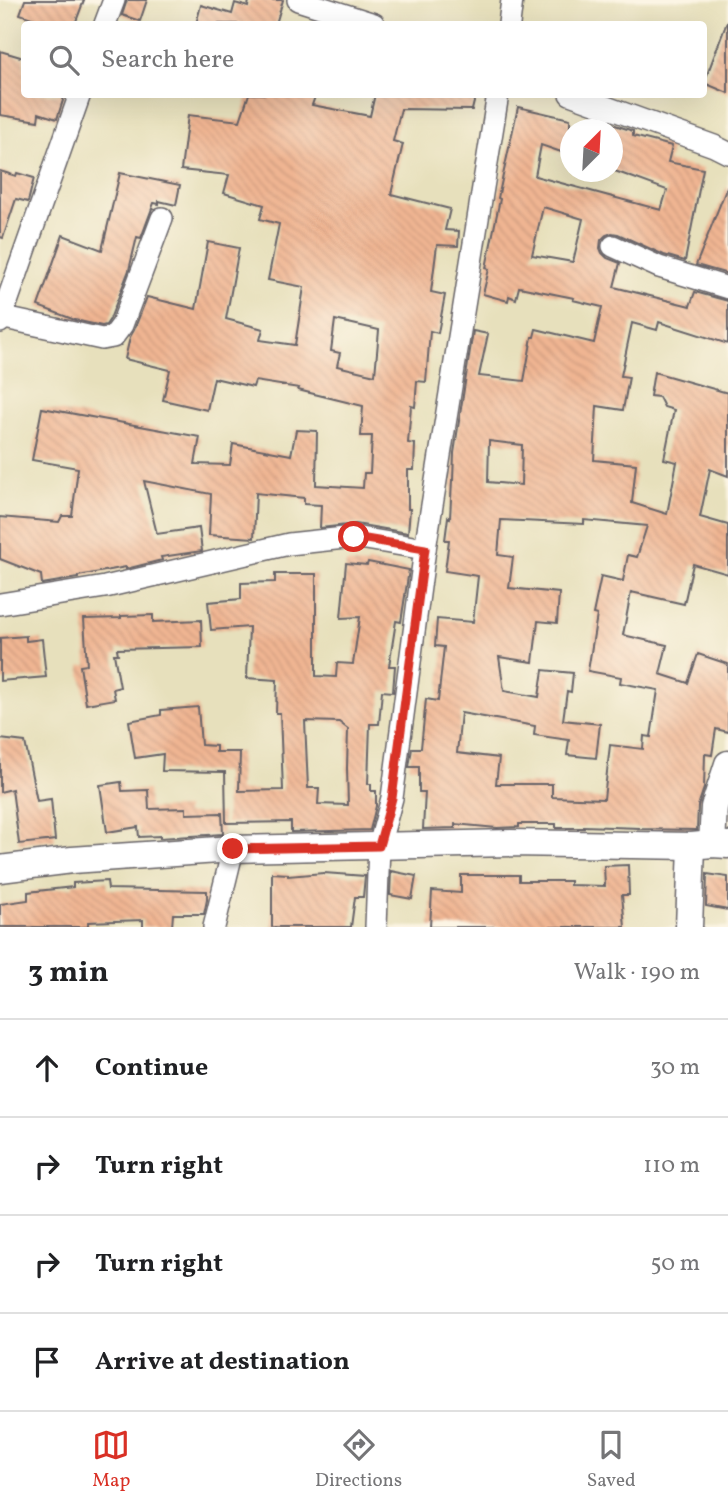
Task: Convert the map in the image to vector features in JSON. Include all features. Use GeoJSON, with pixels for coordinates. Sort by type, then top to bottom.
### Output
{"type":"FeatureCollection","features":[{"type":"Feature","properties":{"kind":"street"},"geometry":{"type":"LineString","coordinates":[[106,21],[114,0]]}},
{"type":"Feature","properties":{"kind":"street"},"geometry":{"type":"LineString","coordinates":[[298,0],[364,21]]}},
{"type":"Feature","properties":{"kind":"street"},"geometry":{"type":"LineString","coordinates":[[509,21],[512,0]]}},
{"type":"Feature","properties":{"kind":"street"},"geometry":{"type":"LineString","coordinates":[[79,98],[0,319],[102,339],[113,337],[122,325],[162,218]]}},
{"type":"Feature","properties":{"kind":"street"},"geometry":{"type":"LineString","coordinates":[[376,927],[379,846],[392,798],[425,549],[497,98]]}},
{"type":"Feature","properties":{"kind":"street"},"geometry":{"type":"LineString","coordinates":[[581,98],[728,153]]}},
{"type":"Feature","properties":{"kind":"street"},"geometry":{"type":"LineString","coordinates":[[613,246],[659,267],[728,288]]}},
{"type":"Feature","properties":{"kind":"street"},"geometry":{"type":"LineString","coordinates":[[0,604],[105,587],[289,544],[354,537],[425,549]]}},
{"type":"Feature","properties":{"kind":"street"},"geometry":{"type":"LineString","coordinates":[[689,927],[711,845],[714,807],[728,764]]}},
{"type":"Feature","properties":{"kind":"street"},"geometry":{"type":"LineString","coordinates":[[0,869],[72,860],[233,849],[512,843],[711,845]]}},
{"type":"Feature","properties":{"kind":"street"},"geometry":{"type":"LineString","coordinates":[[214,927],[233,849]]}},
{"type":"Feature","properties":{"kind":"building"},"geometry":{"type":"Polygon","coordinates":[[[25,0],[84,0],[76,21],[40,21],[20,14],[25,0]]]}},
{"type":"Feature","properties":{"kind":"building"},"geometry":{"type":"Polygon","coordinates":[[[127,0],[147,0],[140,21],[122,15],[127,0]]]}},
{"type":"Feature","properties":{"kind":"building"},"geometry":{"type":"Polygon","coordinates":[[[249,0],[283,0],[277,21],[197,21],[201,5],[232,14],[235,3],[248,7],[249,0]]]}},
{"type":"Feature","properties":{"kind":"building"},"geometry":{"type":"Polygon","coordinates":[[[728,22],[728,93],[707,84],[707,75],[728,22]]]}},
{"type":"Feature","properties":{"kind":"building"},"geometry":{"type":"Polygon","coordinates":[[[0,51],[21,57],[21,98],[64,98],[57,119],[39,113],[38,121],[0,115],[0,51]]]}},
{"type":"Feature","properties":{"kind":"building"},"geometry":{"type":"Polygon","coordinates":[[[248,98],[315,98],[312,105],[370,116],[374,98],[475,98],[472,110],[401,109],[393,141],[403,144],[391,194],[450,209],[445,230],[459,231],[458,246],[437,245],[431,292],[445,295],[438,333],[430,331],[426,382],[417,381],[415,407],[411,406],[408,443],[415,444],[414,470],[408,470],[408,533],[356,524],[320,528],[321,505],[304,504],[304,498],[256,493],[254,538],[209,535],[211,494],[144,481],[157,534],[199,528],[202,551],[161,557],[162,560],[126,569],[42,584],[41,575],[0,559],[0,517],[59,522],[62,516],[72,516],[78,468],[32,460],[42,408],[200,437],[195,464],[230,465],[233,444],[291,455],[296,430],[317,431],[316,485],[363,488],[364,473],[370,473],[372,436],[361,436],[363,406],[298,390],[299,388],[255,381],[253,387],[214,378],[207,410],[163,400],[170,370],[125,359],[130,337],[147,297],[196,309],[208,242],[239,248],[226,319],[263,329],[260,340],[295,345],[304,287],[268,280],[279,224],[260,219],[264,205],[224,193],[229,175],[181,170],[188,115],[240,121],[248,98]],[[335,320],[331,351],[340,353],[337,366],[375,375],[379,330],[335,320]]]}},
{"type":"Feature","properties":{"kind":"building"},"geometry":{"type":"Polygon","coordinates":[[[518,107],[570,119],[560,119],[560,152],[541,145],[535,176],[661,210],[667,190],[623,174],[623,128],[633,131],[633,136],[672,146],[668,162],[703,169],[685,261],[612,233],[601,240],[600,248],[607,258],[620,263],[614,287],[690,306],[695,292],[728,301],[728,344],[659,322],[657,330],[632,323],[621,376],[629,377],[623,410],[597,406],[594,460],[636,464],[632,503],[667,514],[677,462],[664,459],[674,410],[664,407],[659,397],[650,396],[654,372],[728,393],[728,476],[710,469],[700,517],[728,525],[728,574],[693,564],[684,604],[631,592],[623,635],[667,645],[660,674],[688,683],[698,654],[728,664],[728,732],[716,729],[712,755],[705,754],[704,788],[698,806],[697,830],[584,826],[556,828],[556,824],[519,824],[519,827],[497,828],[455,824],[455,828],[423,829],[425,792],[419,792],[419,767],[409,767],[412,748],[421,748],[426,699],[438,701],[444,647],[435,646],[437,619],[473,622],[478,576],[445,571],[449,540],[445,540],[448,517],[450,518],[454,453],[473,331],[488,334],[479,376],[524,381],[536,329],[594,343],[602,307],[573,300],[574,298],[519,287],[516,299],[509,296],[508,301],[483,294],[500,199],[498,198],[518,107]],[[543,207],[532,255],[573,262],[583,219],[543,207]],[[489,441],[488,482],[521,485],[522,445],[489,441]],[[501,520],[498,555],[513,557],[509,588],[559,593],[557,623],[538,621],[533,662],[499,657],[504,691],[539,697],[543,670],[573,673],[571,692],[567,691],[563,720],[600,724],[596,758],[567,755],[569,740],[534,735],[535,726],[461,713],[457,753],[499,758],[496,784],[552,784],[552,797],[604,799],[610,745],[643,749],[644,736],[651,737],[658,690],[620,683],[621,677],[588,671],[597,615],[593,614],[601,576],[623,581],[628,555],[637,557],[647,526],[584,520],[584,524],[501,520]]]}},
{"type":"Feature","properties":{"kind":"building"},"geometry":{"type":"Polygon","coordinates":[[[0,171],[34,178],[28,202],[16,199],[3,238],[0,237],[0,171]]]}},
{"type":"Feature","properties":{"kind":"building"},"geometry":{"type":"Polygon","coordinates":[[[120,173],[180,185],[176,205],[159,201],[159,204],[154,203],[141,238],[137,237],[129,270],[110,319],[102,326],[75,320],[38,306],[63,235],[102,250],[120,173]]]}},
{"type":"Feature","properties":{"kind":"building"},"geometry":{"type":"Polygon","coordinates":[[[728,188],[728,274],[696,265],[728,188]]]}},
{"type":"Feature","properties":{"kind":"building"},"geometry":{"type":"Polygon","coordinates":[[[368,562],[409,570],[401,622],[396,621],[389,666],[395,666],[393,692],[382,691],[379,724],[370,724],[368,784],[371,784],[371,791],[376,791],[376,806],[370,830],[291,832],[291,822],[226,823],[225,772],[162,771],[163,754],[135,758],[129,721],[161,715],[161,710],[198,707],[201,745],[216,746],[216,752],[240,752],[239,791],[283,790],[280,713],[276,713],[277,680],[247,678],[249,627],[211,630],[208,602],[241,599],[241,583],[275,582],[275,574],[316,574],[316,676],[336,677],[337,663],[353,664],[360,617],[341,618],[346,563],[367,565],[368,562]],[[305,721],[308,788],[319,788],[318,804],[348,805],[348,729],[339,722],[305,721]]]}},
{"type":"Feature","properties":{"kind":"building"},"geometry":{"type":"Polygon","coordinates":[[[153,615],[153,622],[201,620],[202,647],[117,649],[118,654],[114,654],[120,687],[113,689],[115,699],[86,704],[80,666],[87,665],[84,619],[153,615]]]}},
{"type":"Feature","properties":{"kind":"building"},"geometry":{"type":"Polygon","coordinates":[[[26,636],[26,641],[42,639],[46,677],[0,681],[0,638],[26,636]]]}},
{"type":"Feature","properties":{"kind":"building"},"geometry":{"type":"Polygon","coordinates":[[[0,739],[25,742],[37,801],[51,799],[55,840],[19,844],[12,789],[0,792],[0,739]]]}},
{"type":"Feature","properties":{"kind":"building"},"geometry":{"type":"Polygon","coordinates":[[[121,782],[122,791],[148,790],[149,809],[186,808],[186,814],[222,813],[223,834],[139,837],[138,827],[107,832],[100,785],[121,782]]]}},
{"type":"Feature","properties":{"kind":"building"},"geometry":{"type":"Polygon","coordinates":[[[628,865],[629,895],[622,895],[625,927],[430,927],[432,891],[461,893],[461,875],[519,875],[519,881],[570,881],[570,885],[605,886],[604,866],[628,865]]]}},
{"type":"Feature","properties":{"kind":"building"},"geometry":{"type":"Polygon","coordinates":[[[391,871],[416,876],[412,899],[390,895],[391,871]]]}},
{"type":"Feature","properties":{"kind":"building"},"geometry":{"type":"Polygon","coordinates":[[[272,873],[288,876],[324,873],[365,876],[363,897],[355,897],[351,927],[272,927],[272,873]]]}},
{"type":"Feature","properties":{"kind":"building"},"geometry":{"type":"Polygon","coordinates":[[[707,874],[728,877],[728,910],[706,906],[707,874]]]}},
{"type":"Feature","properties":{"kind":"building"},"geometry":{"type":"Polygon","coordinates":[[[107,881],[108,889],[207,891],[204,914],[173,914],[172,927],[143,927],[143,920],[88,922],[88,927],[0,927],[0,904],[28,900],[28,892],[73,887],[73,883],[107,881]]]}},
{"type":"Feature","properties":{"kind":"route"},"geometry":{"type":"LineString","coordinates":[[233,849],[379,846],[392,798],[425,549],[354,537]]}}]}
